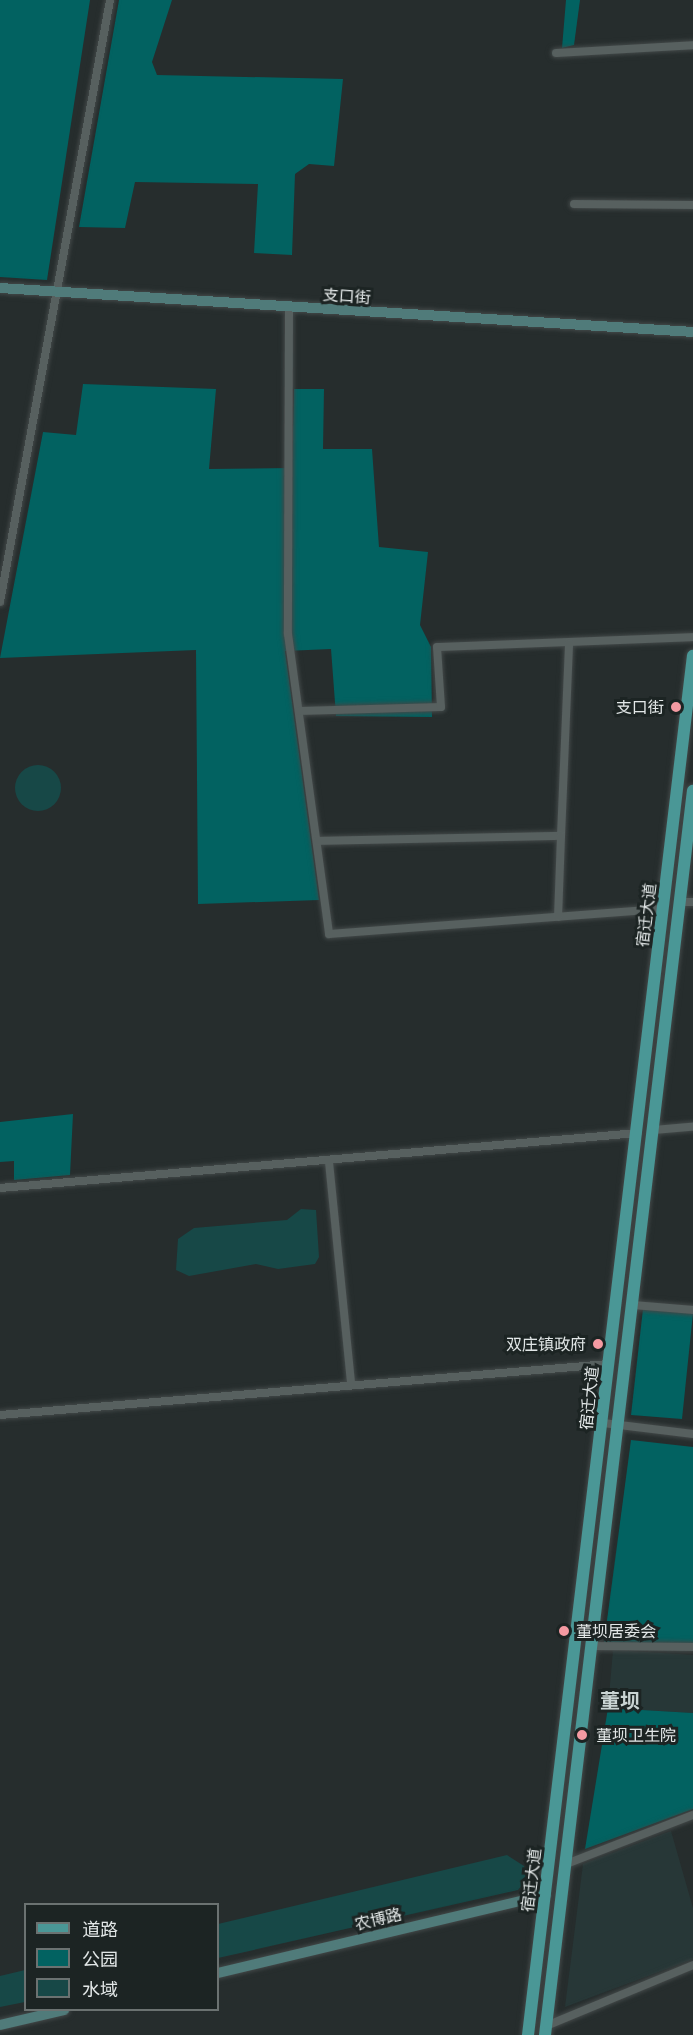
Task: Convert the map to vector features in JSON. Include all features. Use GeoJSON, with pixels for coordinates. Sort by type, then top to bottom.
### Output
{"type":"FeatureCollection","features":[{"type":"Feature","properties":{"kind":"main road","name":"宿迁大道"},"geometry":{"type":"LineString","coordinates":[[528,2035],[638,1133],[693,656]]}},
{"type":"Feature","properties":{"kind":"main road","name":"宿迁大道"},"geometry":{"type":"LineString","coordinates":[[546,2030],[655,1130],[687,902],[693,791]]}},
{"type":"Feature","properties":{"kind":"street"},"geometry":{"type":"LineString","coordinates":[[0,602],[61,292],[110,0]]}},
{"type":"Feature","properties":{"kind":"street"},"geometry":{"type":"LineString","coordinates":[[556,53],[693,45]]}},
{"type":"Feature","properties":{"kind":"street"},"geometry":{"type":"LineString","coordinates":[[574,204],[693,205]]}},
{"type":"Feature","properties":{"kind":"street","name":"支口街"},"geometry":{"type":"LineString","coordinates":[[0,288],[693,332]]}},
{"type":"Feature","properties":{"kind":"street"},"geometry":{"type":"LineString","coordinates":[[289,308],[288,634],[329,934],[663,909]]}},
{"type":"Feature","properties":{"kind":"street"},"geometry":{"type":"LineString","coordinates":[[299,711],[441,707],[437,647],[693,638]]}},
{"type":"Feature","properties":{"kind":"street"},"geometry":{"type":"LineString","coordinates":[[558,917],[569,643]]}},
{"type":"Feature","properties":{"kind":"street"},"geometry":{"type":"LineString","coordinates":[[317,841],[561,836]]}},
{"type":"Feature","properties":{"kind":"street"},"geometry":{"type":"LineString","coordinates":[[655,1130],[693,1127]]}},
{"type":"Feature","properties":{"kind":"street"},"geometry":{"type":"LineString","coordinates":[[0,1188],[329,1162],[638,1133]]}},
{"type":"Feature","properties":{"kind":"street"},"geometry":{"type":"LineString","coordinates":[[329,1162],[351,1382]]}},
{"type":"Feature","properties":{"kind":"street"},"geometry":{"type":"LineString","coordinates":[[634,1305],[693,1310]]}},
{"type":"Feature","properties":{"kind":"street"},"geometry":{"type":"LineString","coordinates":[[0,1415],[351,1382],[609,1364]]}},
{"type":"Feature","properties":{"kind":"street"},"geometry":{"type":"LineString","coordinates":[[603,1423],[693,1434]]}},
{"type":"Feature","properties":{"kind":"street"},"geometry":{"type":"LineString","coordinates":[[593,1646],[693,1647]]}},
{"type":"Feature","properties":{"kind":"street"},"geometry":{"type":"LineString","coordinates":[[566,1864],[693,1815]]}},
{"type":"Feature","properties":{"kind":"street","name":"农博路"},"geometry":{"type":"LineString","coordinates":[[219,1973],[546,1895]]}},
{"type":"Feature","properties":{"kind":"street"},"geometry":{"type":"LineString","coordinates":[[546,2030],[693,1965]]}},
{"type":"Feature","properties":{"kind":"street"},"geometry":{"type":"LineString","coordinates":[[0,2025],[60,2011]]}},
{"type":"Feature","properties":{"kind":"shaded area"},"geometry":{"type":"Polygon","coordinates":[[[613,1650],[693,1655],[693,1713],[608,1708],[613,1650]]]}},
{"type":"Feature","properties":{"kind":"shaded area"},"geometry":{"type":"Polygon","coordinates":[[[671,1831],[693,1908],[693,1959],[565,2007],[583,1864],[671,1831]]]}},
{"type":"Feature","properties":{"kind":"green space"},"geometry":{"type":"Polygon","coordinates":[[[0,0],[90,0],[47,280],[0,277],[0,0]]]}},
{"type":"Feature","properties":{"kind":"green space"},"geometry":{"type":"Polygon","coordinates":[[[119,0],[172,0],[152,62],[157,75],[343,79],[334,166],[309,164],[295,174],[292,255],[254,253],[258,184],[135,182],[125,228],[79,227],[119,0]]]}},
{"type":"Feature","properties":{"kind":"green space"},"geometry":{"type":"Polygon","coordinates":[[[566,0],[580,0],[574,45],[562,48],[566,0]]]}},
{"type":"Feature","properties":{"kind":"green space"},"geometry":{"type":"Polygon","coordinates":[[[83,384],[216,389],[209,469],[292,468],[294,389],[324,389],[323,449],[372,449],[379,547],[428,552],[420,625],[431,647],[432,717],[336,716],[331,649],[285,651],[319,900],[198,904],[196,650],[0,658],[43,432],[76,435],[83,384]]]}},
{"type":"Feature","properties":{"kind":"green space"},"geometry":{"type":"Polygon","coordinates":[[[73,1114],[70,1175],[14,1180],[14,1161],[0,1162],[0,1122],[73,1114]]]}},
{"type":"Feature","properties":{"kind":"green space"},"geometry":{"type":"Polygon","coordinates":[[[643,1309],[693,1313],[682,1419],[631,1415],[643,1309]]]}},
{"type":"Feature","properties":{"kind":"green space"},"geometry":{"type":"Polygon","coordinates":[[[631,1440],[693,1447],[693,1644],[604,1643],[631,1440]]]}},
{"type":"Feature","properties":{"kind":"green space"},"geometry":{"type":"Polygon","coordinates":[[[608,1708],[693,1713],[693,1809],[585,1849],[608,1708]]]}},
{"type":"Feature","properties":{"kind":"water"},"geometry":{"type":"Polygon","coordinates":[[[38,765],[54,772],[61,788],[54,804],[38,811],[22,804],[15,788],[22,772],[38,765]]]}},
{"type":"Feature","properties":{"kind":"water"},"geometry":{"type":"Polygon","coordinates":[[[301,1209],[316,1210],[319,1257],[315,1264],[278,1269],[256,1264],[189,1276],[176,1270],[178,1239],[194,1228],[287,1220],[301,1209]]]}},
{"type":"Feature","properties":{"kind":"water"},"geometry":{"type":"Polygon","coordinates":[[[507,1855],[524,1866],[526,1880],[518,1890],[219,1958],[219,1924],[507,1855]]]}},
{"type":"Feature","properties":{"kind":"water"},"geometry":{"type":"Polygon","coordinates":[[[24,1970],[24,2002],[0,2007],[0,1976],[24,1970]]]}},
{"type":"Feature","properties":{"kind":"place","name":"支口街"},"geometry":{"type":"Point","coordinates":[676,707]}},
{"type":"Feature","properties":{"kind":"place","name":"双庄镇政府"},"geometry":{"type":"Point","coordinates":[598,1344]}},
{"type":"Feature","properties":{"kind":"place","name":"董坝居委会"},"geometry":{"type":"Point","coordinates":[564,1631]}},
{"type":"Feature","properties":{"kind":"place","name":"董坝卫生院"},"geometry":{"type":"Point","coordinates":[582,1735]}},
{"type":"Feature","properties":{"kind":"district","name":"董坝"},"geometry":{"type":"Point","coordinates":[620,1700]}}]}
